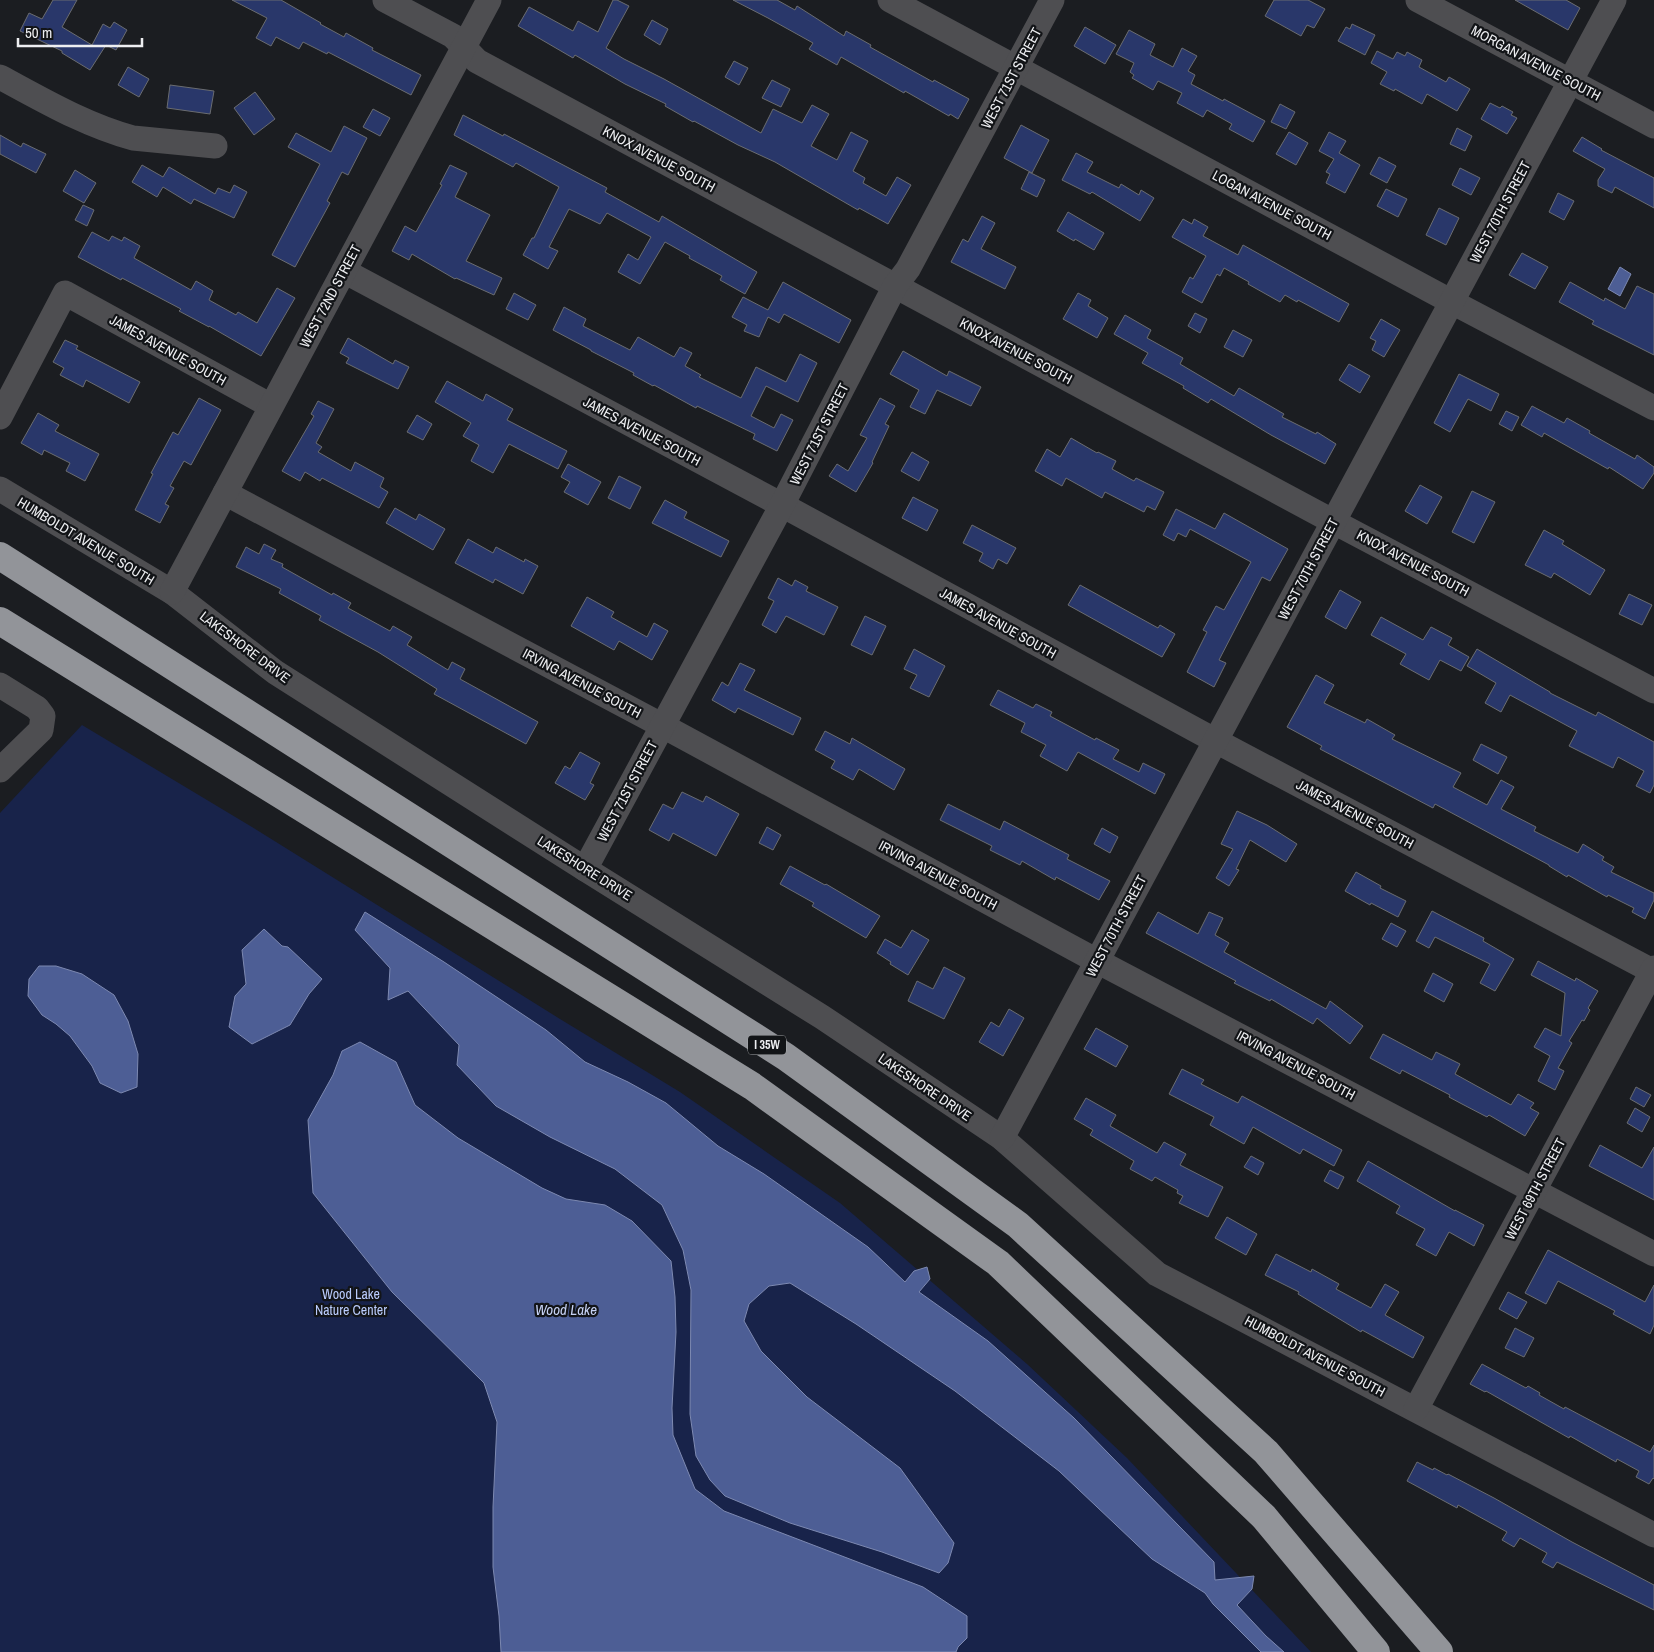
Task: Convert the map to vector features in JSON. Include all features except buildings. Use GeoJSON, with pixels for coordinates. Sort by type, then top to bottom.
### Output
{"type":"FeatureCollection","features":[{"type":"Feature","properties":{"kind":"highway","name":"I 35W"},"geometry":{"type":"LineString","coordinates":[[0,556],[786,1057],[1018,1225],[1266,1452],[1439,1652]]}},
{"type":"Feature","properties":{"kind":"highway"},"geometry":{"type":"LineString","coordinates":[[0,621],[752,1086],[998,1263],[1264,1517],[1376,1652]]}},
{"type":"Feature","properties":{"kind":"street","name":"KNOX AVENUE SOUTH"},"geometry":{"type":"LineString","coordinates":[[385,0],[453,36],[477,61],[1334,522],[1654,691]]}},
{"type":"Feature","properties":{"kind":"street","name":"WEST 72ND STREET"},"geometry":{"type":"LineString","coordinates":[[172,592],[489,0]]}},
{"type":"Feature","properties":{"kind":"street","name":"LOGAN AVENUE SOUTH"},"geometry":{"type":"LineString","coordinates":[[890,0],[1452,302],[1654,408]]}},
{"type":"Feature","properties":{"kind":"street","name":"WEST 71ST STREET"},"geometry":{"type":"LineString","coordinates":[[585,869],[782,505],[895,286],[908,269],[1052,0]]}},
{"type":"Feature","properties":{"kind":"street","name":"MORGAN AVENUE SOUTH"},"geometry":{"type":"LineString","coordinates":[[1418,0],[1654,126]]}},
{"type":"Feature","properties":{"kind":"street","name":"WEST 70TH STREET"},"geometry":{"type":"LineString","coordinates":[[1002,1138],[1614,0]]}},
{"type":"Feature","properties":{"kind":"street"},"geometry":{"type":"LineString","coordinates":[[0,77],[78,118],[121,135],[132,138],[215,146]]}},
{"type":"Feature","properties":{"kind":"street","name":"JAMES AVENUE SOUTH"},"geometry":{"type":"LineString","coordinates":[[344,271],[782,505],[1216,741],[1653,971]]}},
{"type":"Feature","properties":{"kind":"street","name":"JAMES AVENUE SOUTH"},"geometry":{"type":"LineString","coordinates":[[0,416],[65,293],[272,406]]}},
{"type":"Feature","properties":{"kind":"street","name":"HUMBOLDT AVENUE SOUTH"},"geometry":{"type":"LineString","coordinates":[[0,489],[172,592]]}},
{"type":"Feature","properties":{"kind":"street","name":"IRVING AVENUE SOUTH"},"geometry":{"type":"LineString","coordinates":[[225,493],[663,726],[1097,961],[1654,1254]]}},
{"type":"Feature","properties":{"kind":"street","name":"LAKESHORE DRIVE"},"geometry":{"type":"LineString","coordinates":[[172,592],[275,672],[822,1017],[1002,1138]]}},
{"type":"Feature","properties":{"kind":"street"},"geometry":{"type":"LineString","coordinates":[[0,684],[37,708],[43,716],[41,730],[0,770]]}},
{"type":"Feature","properties":{"kind":"street","name":"WEST 69TH STREET"},"geometry":{"type":"LineString","coordinates":[[1416,1409],[1653,971]]}},
{"type":"Feature","properties":{"kind":"street","name":"HUMBOLDT AVENUE SOUTH"},"geometry":{"type":"LineString","coordinates":[[1002,1138],[1157,1274],[1654,1535]]}},
{"type":"Feature","properties":{"kind":"green space","name":"Wood Lake Nature Center"},"geometry":{"type":"Polygon","coordinates":[[[82,725],[252,827],[680,1092],[840,1203],[1027,1364],[1127,1458],[1311,1652],[0,1652],[0,813],[82,725]]]}},
{"type":"Feature","properties":{"kind":"water"},"geometry":{"type":"Polygon","coordinates":[[[1620,267],[1631,274],[1620,296],[1608,289],[1620,267]]]}},
{"type":"Feature","properties":{"kind":"water"},"geometry":{"type":"Polygon","coordinates":[[[365,912],[546,1030],[585,1062],[628,1082],[666,1103],[718,1146],[764,1174],[868,1247],[905,1282],[914,1271],[927,1267],[930,1279],[919,1292],[988,1341],[1074,1418],[1214,1562],[1215,1580],[1254,1576],[1252,1589],[1237,1605],[1284,1652],[1261,1652],[1213,1604],[1205,1593],[1152,1559],[1059,1471],[955,1391],[856,1324],[790,1283],[769,1286],[749,1304],[744,1321],[761,1351],[807,1397],[900,1468],[954,1543],[948,1563],[939,1573],[882,1552],[790,1523],[725,1496],[710,1480],[696,1456],[690,1414],[691,1290],[683,1250],[662,1205],[615,1169],[550,1137],[496,1106],[457,1065],[459,1045],[408,991],[388,1000],[390,968],[355,930],[365,912]]]}},
{"type":"Feature","properties":{"kind":"water"},"geometry":{"type":"Polygon","coordinates":[[[264,929],[282,946],[288,947],[322,979],[309,994],[290,1025],[252,1044],[229,1027],[235,996],[246,984],[242,950],[264,929]]]}},
{"type":"Feature","properties":{"kind":"water"},"geometry":{"type":"Polygon","coordinates":[[[39,966],[56,966],[82,974],[114,995],[128,1021],[138,1054],[137,1087],[121,1093],[100,1083],[92,1066],[70,1036],[42,1015],[28,996],[29,979],[39,966]]]}},
{"type":"Feature","properties":{"kind":"water","name":"Wood Lake"},"geometry":{"type":"Polygon","coordinates":[[[360,1042],[396,1062],[415,1105],[458,1138],[542,1188],[566,1199],[605,1205],[632,1221],[671,1261],[676,1332],[672,1408],[673,1435],[695,1489],[724,1511],[923,1587],[967,1616],[967,1638],[958,1647],[956,1652],[501,1652],[493,1567],[493,1507],[497,1422],[484,1383],[392,1292],[313,1193],[308,1120],[333,1075],[342,1051],[360,1042]]]}}]}
